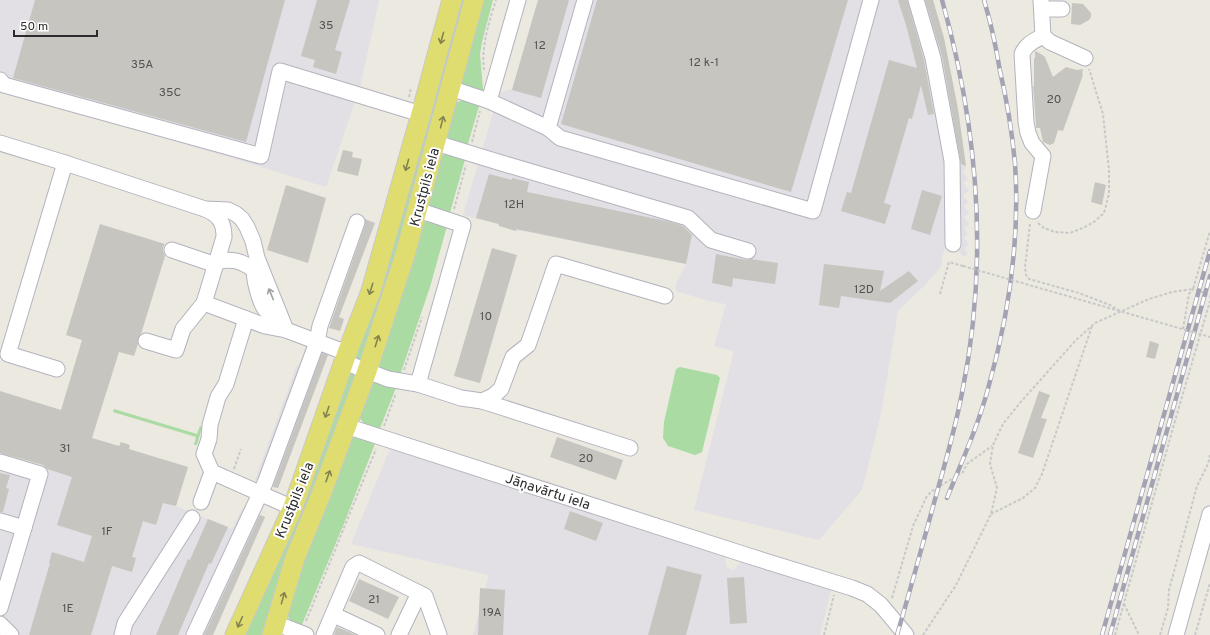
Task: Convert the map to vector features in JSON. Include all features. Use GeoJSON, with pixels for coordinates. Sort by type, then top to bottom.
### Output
{"type":"FeatureCollection","features":[{"type":"Feature","properties":{"kind":"main road","name":"Krustpils iela"},"geometry":{"type":"LineString","coordinates":[[235,635],[294,507],[371,291],[422,114],[452,0]]}},
{"type":"Feature","properties":{"kind":"main road","name":"Krustpils iela"},"geometry":{"type":"LineString","coordinates":[[273,629],[295,558],[322,492],[367,371],[405,255],[474,0]]}},
{"type":"Feature","properties":{"kind":"street"},"geometry":{"type":"LineString","coordinates":[[486,100],[518,0]]}},
{"type":"Feature","properties":{"kind":"street"},"geometry":{"type":"LineString","coordinates":[[548,128],[585,0]]}},
{"type":"Feature","properties":{"kind":"street"},"geometry":{"type":"LineString","coordinates":[[450,88],[486,100],[548,128],[560,138],[813,210],[871,0]]}},
{"type":"Feature","properties":{"kind":"street"},"geometry":{"type":"LineString","coordinates":[[916,0],[933,58],[952,161],[953,244]]}},
{"type":"Feature","properties":{"kind":"street"},"geometry":{"type":"LineString","coordinates":[[1062,9],[1042,4],[1043,36],[1050,42],[1085,58]]}},
{"type":"Feature","properties":{"kind":"street"},"geometry":{"type":"LineString","coordinates":[[1033,211],[1043,156],[1032,143],[1028,133],[1022,54],[1024,48],[1030,42],[1043,36]]}},
{"type":"Feature","properties":{"kind":"street"},"geometry":{"type":"LineString","coordinates":[[0,80],[4,85],[261,156],[280,71],[422,114]]}},
{"type":"Feature","properties":{"kind":"street"},"geometry":{"type":"LineString","coordinates":[[0,143],[214,212],[220,220],[224,227],[224,237],[204,303],[183,329],[176,350],[146,340]]}},
{"type":"Feature","properties":{"kind":"street"},"geometry":{"type":"LineString","coordinates":[[436,143],[688,218],[711,240],[748,251]]}},
{"type":"Feature","properties":{"kind":"street"},"geometry":{"type":"LineString","coordinates":[[57,369],[8,354],[6,335],[65,163]]}},
{"type":"Feature","properties":{"kind":"street"},"geometry":{"type":"LineString","coordinates":[[205,209],[228,210],[242,219],[253,241],[255,264],[286,330]]}},
{"type":"Feature","properties":{"kind":"street"},"geometry":{"type":"LineString","coordinates":[[418,210],[463,225],[418,384]]}},
{"type":"Feature","properties":{"kind":"street"},"geometry":{"type":"LineString","coordinates":[[194,635],[265,483],[317,342],[322,318],[357,222]]}},
{"type":"Feature","properties":{"kind":"street"},"geometry":{"type":"LineString","coordinates":[[172,250],[216,263],[232,260],[255,264]]}},
{"type":"Feature","properties":{"kind":"street"},"geometry":{"type":"LineString","coordinates":[[482,401],[493,396],[502,389],[513,357],[528,345],[556,264],[665,296]]}},
{"type":"Feature","properties":{"kind":"street"},"geometry":{"type":"LineString","coordinates":[[204,303],[265,326],[286,330],[317,342],[367,371],[388,379],[418,384],[461,398],[482,401],[630,448]]}},
{"type":"Feature","properties":{"kind":"street"},"geometry":{"type":"LineString","coordinates":[[246,319],[226,384],[218,397],[210,425],[209,439],[204,454],[212,472],[294,507]]}},
{"type":"Feature","properties":{"kind":"street"},"geometry":{"type":"LineString","coordinates":[[197,452],[202,437],[210,425]]}},
{"type":"Feature","properties":{"kind":"street","name":"Jāņavārtu iela"},"geometry":{"type":"LineString","coordinates":[[346,426],[867,594],[888,612],[906,635]]}},
{"type":"Feature","properties":{"kind":"street"},"geometry":{"type":"LineString","coordinates":[[0,462],[40,474],[0,608]]}},
{"type":"Feature","properties":{"kind":"street"},"geometry":{"type":"LineString","coordinates":[[201,502],[212,472]]}},
{"type":"Feature","properties":{"kind":"street"},"geometry":{"type":"LineString","coordinates":[[1176,635],[1210,514]]}},
{"type":"Feature","properties":{"kind":"street"},"geometry":{"type":"LineString","coordinates":[[122,635],[125,623],[192,518]]}},
{"type":"Feature","properties":{"kind":"street"},"geometry":{"type":"LineString","coordinates":[[0,521],[24,528]]}},
{"type":"Feature","properties":{"kind":"street"},"geometry":{"type":"LineString","coordinates":[[324,635],[334,615],[353,567],[359,563],[425,596],[439,635]]}},
{"type":"Feature","properties":{"kind":"street"},"geometry":{"type":"LineString","coordinates":[[399,635],[419,593]]}},
{"type":"Feature","properties":{"kind":"street"},"geometry":{"type":"LineString","coordinates":[[334,615],[377,635]]}},
{"type":"Feature","properties":{"kind":"street"},"geometry":{"type":"LineString","coordinates":[[0,624],[11,635]]}},
{"type":"Feature","properties":{"kind":"street"},"geometry":{"type":"LineString","coordinates":[[273,629],[304,634]]}},
{"type":"Feature","properties":{"kind":"path"},"geometry":{"type":"LineString","coordinates":[[485,71],[486,36],[496,0]]}},
{"type":"Feature","properties":{"kind":"path"},"geometry":{"type":"LineString","coordinates":[[1033,211],[1036,221],[1044,228],[1055,232],[1070,233],[1094,222],[1104,213],[1109,194],[1109,170],[1103,114],[1085,58]]}},
{"type":"Feature","properties":{"kind":"path"},"geometry":{"type":"LineString","coordinates":[[450,221],[469,152],[486,100]]}},
{"type":"Feature","properties":{"kind":"path"},"geometry":{"type":"LineString","coordinates":[[1033,211],[1031,214],[1025,267],[1026,275],[1029,279],[1079,293],[1110,305],[1120,312]]}},
{"type":"Feature","properties":{"kind":"path"},"geometry":{"type":"LineString","coordinates":[[1183,329],[1190,294],[1194,289],[1210,231]]}},
{"type":"Feature","properties":{"kind":"path"},"geometry":{"type":"LineString","coordinates":[[940,294],[949,262],[1210,337]]}},
{"type":"Feature","properties":{"kind":"path"},"geometry":{"type":"LineString","coordinates":[[924,635],[956,585],[991,514],[997,488],[990,464],[993,445],[1003,424],[1019,404],[1076,340],[1095,323],[1149,299],[1172,292],[1194,289],[1210,296]]}},
{"type":"Feature","properties":{"kind":"path"},"geometry":{"type":"LineString","coordinates":[[1115,635],[1210,301]]}},
{"type":"Feature","properties":{"kind":"path"},"geometry":{"type":"LineString","coordinates":[[304,634],[368,472],[422,317]]}},
{"type":"Feature","properties":{"kind":"path"},"geometry":{"type":"LineString","coordinates":[[991,514],[1023,498],[1035,488],[1044,467],[1092,326]]}},
{"type":"Feature","properties":{"kind":"path"},"geometry":{"type":"LineString","coordinates":[[888,612],[913,526],[927,496],[932,491],[963,472],[967,464],[993,445]]}},
{"type":"Feature","properties":{"kind":"path"},"geometry":{"type":"LineString","coordinates":[[231,481],[241,449]]}},
{"type":"Feature","properties":{"kind":"path"},"geometry":{"type":"LineString","coordinates":[[1160,635],[1168,608],[1169,590],[1197,486],[1208,464],[1210,455]]}},
{"type":"Feature","properties":{"kind":"path"},"geometry":{"type":"LineString","coordinates":[[824,635],[836,583]]}},
{"type":"Feature","properties":{"kind":"path"},"geometry":{"type":"LineString","coordinates":[[1196,635],[1210,583]]}},
{"type":"Feature","properties":{"kind":"path"},"geometry":{"type":"LineString","coordinates":[[1124,604],[1140,635]]}},
{"type":"Feature","properties":{"kind":"shaded area"},"geometry":{"type":"Polygon","coordinates":[[[0,0],[379,0],[360,87],[326,187],[0,90],[0,0]]]}},
{"type":"Feature","properties":{"kind":"shaded area"},"geometry":{"type":"Polygon","coordinates":[[[538,0],[933,0],[944,38],[958,109],[966,168],[963,172],[968,179],[963,183],[969,191],[963,195],[968,202],[964,206],[969,213],[964,217],[969,224],[964,228],[968,234],[964,238],[969,244],[964,248],[968,254],[963,257],[957,248],[945,248],[941,267],[898,311],[881,414],[862,490],[819,540],[694,510],[734,351],[714,346],[726,304],[709,301],[676,291],[676,284],[686,264],[523,231],[516,231],[499,226],[498,224],[463,215],[499,93],[512,89],[538,0]]]}},
{"type":"Feature","properties":{"kind":"shaded area"},"geometry":{"type":"Polygon","coordinates":[[[319,351],[328,354],[278,488],[255,480],[297,365],[302,367],[319,351]]]}},
{"type":"Feature","properties":{"kind":"shaded area"},"geometry":{"type":"Polygon","coordinates":[[[390,449],[725,555],[726,567],[734,570],[741,562],[832,586],[820,635],[473,635],[489,575],[351,544],[390,449]]]}},
{"type":"Feature","properties":{"kind":"shaded area"},"geometry":{"type":"Polygon","coordinates":[[[0,455],[59,473],[60,471],[176,506],[232,529],[242,509],[265,517],[213,635],[0,635],[0,455]]]}},
{"type":"Feature","properties":{"kind":"green space"},"geometry":{"type":"Polygon","coordinates":[[[459,0],[468,0],[425,158],[361,366],[353,363],[459,0]]]}},
{"type":"Feature","properties":{"kind":"green space"},"geometry":{"type":"Polygon","coordinates":[[[481,0],[493,0],[480,54],[482,91],[462,86],[461,82],[481,0]]]}},
{"type":"Feature","properties":{"kind":"green space"},"geometry":{"type":"Polygon","coordinates":[[[464,99],[480,103],[467,147],[450,141],[446,132],[454,104],[464,99]]]}},
{"type":"Feature","properties":{"kind":"green space"},"geometry":{"type":"Polygon","coordinates":[[[450,152],[466,156],[449,216],[433,211],[427,205],[440,157],[450,152]]]}},
{"type":"Feature","properties":{"kind":"green space"},"geometry":{"type":"Polygon","coordinates":[[[431,221],[447,226],[430,287],[400,375],[391,373],[378,365],[421,226],[425,222],[431,221]]]}},
{"type":"Feature","properties":{"kind":"green space"},"geometry":{"type":"Polygon","coordinates":[[[680,367],[717,375],[720,378],[702,452],[695,455],[668,446],[663,438],[664,422],[676,369],[680,367]]]}},
{"type":"Feature","properties":{"kind":"green space"},"geometry":{"type":"Polygon","coordinates":[[[351,370],[357,373],[266,635],[242,635],[351,370]]]}},
{"type":"Feature","properties":{"kind":"green space"},"geometry":{"type":"Polygon","coordinates":[[[376,380],[397,385],[379,431],[365,425],[359,417],[372,382],[376,380]]]}},
{"type":"Feature","properties":{"kind":"green space"},"geometry":{"type":"Polygon","coordinates":[[[114,409],[197,434],[200,426],[202,427],[197,445],[194,445],[196,437],[113,412],[114,409]]]}},
{"type":"Feature","properties":{"kind":"green space"},"geometry":{"type":"Polygon","coordinates":[[[356,436],[376,441],[301,627],[289,620],[288,604],[292,584],[350,440],[356,436]]]}},
{"type":"Feature","properties":{"kind":"building"},"geometry":{"type":"Polygon","coordinates":[[[35,0],[285,0],[246,142],[13,78],[35,0]]]}},
{"type":"Feature","properties":{"kind":"building"},"geometry":{"type":"Polygon","coordinates":[[[317,0],[350,0],[335,50],[342,52],[336,74],[313,67],[315,60],[301,56],[317,0]]]}},
{"type":"Feature","properties":{"kind":"building"},"geometry":{"type":"Polygon","coordinates":[[[538,0],[569,0],[541,98],[512,90],[538,0]]]}},
{"type":"Feature","properties":{"kind":"building"},"geometry":{"type":"Polygon","coordinates":[[[597,0],[848,0],[791,192],[561,124],[597,0]]]}},
{"type":"Feature","properties":{"kind":"building"},"geometry":{"type":"Polygon","coordinates":[[[898,0],[907,0],[924,60],[934,114],[928,115],[921,85],[912,119],[909,118],[884,203],[891,205],[885,224],[841,211],[847,192],[851,193],[889,60],[917,68],[898,0]]]}},
{"type":"Feature","properties":{"kind":"building"},"geometry":{"type":"Polygon","coordinates":[[[925,0],[933,0],[944,38],[958,109],[966,166],[961,164],[942,56],[925,0]]]}},
{"type":"Feature","properties":{"kind":"building"},"geometry":{"type":"Polygon","coordinates":[[[1072,3],[1083,4],[1091,13],[1089,20],[1080,25],[1071,24],[1072,3]]]}},
{"type":"Feature","properties":{"kind":"building"},"geometry":{"type":"Polygon","coordinates":[[[1035,51],[1045,57],[1053,77],[1066,67],[1077,70],[1083,69],[1083,75],[1063,131],[1058,130],[1054,143],[1050,145],[1043,142],[1040,128],[1036,128],[1033,86],[1035,51]]]}},
{"type":"Feature","properties":{"kind":"building"},"geometry":{"type":"Polygon","coordinates":[[[343,150],[353,152],[352,157],[362,159],[358,176],[337,171],[343,150]]]}},
{"type":"Feature","properties":{"kind":"building"},"geometry":{"type":"Polygon","coordinates":[[[489,174],[512,180],[512,178],[529,182],[527,192],[671,222],[683,226],[692,235],[686,264],[516,229],[516,231],[499,226],[499,224],[476,218],[489,174]]]}},
{"type":"Feature","properties":{"kind":"building"},"geometry":{"type":"Polygon","coordinates":[[[1095,182],[1106,185],[1102,205],[1091,202],[1095,182]]]}},
{"type":"Feature","properties":{"kind":"building"},"geometry":{"type":"Polygon","coordinates":[[[286,185],[326,198],[308,263],[267,250],[286,185]]]}},
{"type":"Feature","properties":{"kind":"building"},"geometry":{"type":"Polygon","coordinates":[[[922,190],[942,196],[930,235],[911,229],[922,190]]]}},
{"type":"Feature","properties":{"kind":"building"},"geometry":{"type":"Polygon","coordinates":[[[365,219],[375,223],[339,317],[344,319],[340,331],[329,328],[365,225],[365,219]]]}},
{"type":"Feature","properties":{"kind":"building"},"geometry":{"type":"Polygon","coordinates":[[[100,224],[165,244],[163,251],[165,256],[141,334],[138,338],[138,344],[134,356],[119,352],[92,438],[119,446],[121,442],[130,445],[129,449],[188,467],[176,506],[163,503],[156,525],[143,521],[132,557],[136,558],[132,572],[112,566],[91,635],[29,635],[52,552],[84,562],[92,536],[57,525],[72,477],[47,469],[43,465],[0,453],[0,391],[61,410],[82,340],[66,335],[100,224]]]}},
{"type":"Feature","properties":{"kind":"building"},"geometry":{"type":"Polygon","coordinates":[[[492,248],[517,255],[480,383],[454,376],[492,248]]]}},
{"type":"Feature","properties":{"kind":"building"},"geometry":{"type":"Polygon","coordinates":[[[716,254],[746,260],[751,259],[778,263],[775,284],[733,278],[732,287],[712,283],[716,254]]]}},
{"type":"Feature","properties":{"kind":"building"},"geometry":{"type":"Polygon","coordinates":[[[824,264],[884,271],[880,291],[909,271],[918,281],[890,303],[841,296],[839,308],[819,305],[824,264]]]}},
{"type":"Feature","properties":{"kind":"building"},"geometry":{"type":"Polygon","coordinates":[[[1150,341],[1159,344],[1155,359],[1146,357],[1150,341]]]}},
{"type":"Feature","properties":{"kind":"building"},"geometry":{"type":"Polygon","coordinates":[[[322,353],[328,355],[278,488],[273,487],[322,353]]]}},
{"type":"Feature","properties":{"kind":"building"},"geometry":{"type":"Polygon","coordinates":[[[1039,391],[1050,395],[1041,418],[1047,419],[1033,458],[1018,453],[1039,391]]]}},
{"type":"Feature","properties":{"kind":"building"},"geometry":{"type":"Polygon","coordinates":[[[557,437],[623,460],[616,480],[550,457],[557,437]]]}},
{"type":"Feature","properties":{"kind":"building"},"geometry":{"type":"Polygon","coordinates":[[[0,473],[10,475],[6,488],[9,489],[3,512],[0,512],[0,473]]]}},
{"type":"Feature","properties":{"kind":"building"},"geometry":{"type":"Polygon","coordinates":[[[570,511],[603,523],[596,541],[564,529],[570,511]]]}},
{"type":"Feature","properties":{"kind":"building"},"geometry":{"type":"Polygon","coordinates":[[[260,515],[265,517],[213,635],[204,635],[260,515]]]}},
{"type":"Feature","properties":{"kind":"building"},"geometry":{"type":"Polygon","coordinates":[[[208,519],[228,527],[211,564],[209,563],[178,635],[156,635],[188,559],[190,560],[208,519]]]}},
{"type":"Feature","properties":{"kind":"building"},"geometry":{"type":"Polygon","coordinates":[[[667,566],[702,575],[686,635],[648,635],[667,566]]]}},
{"type":"Feature","properties":{"kind":"building"},"geometry":{"type":"Polygon","coordinates":[[[744,577],[747,623],[730,624],[727,578],[744,577]]]}},
{"type":"Feature","properties":{"kind":"building"},"geometry":{"type":"Polygon","coordinates":[[[359,579],[399,597],[388,619],[349,601],[359,579]]]}},
{"type":"Feature","properties":{"kind":"building"},"geometry":{"type":"Polygon","coordinates":[[[480,588],[505,590],[503,635],[478,635],[480,588]]]}},
{"type":"Feature","properties":{"kind":"building"},"geometry":{"type":"Polygon","coordinates":[[[337,627],[356,635],[334,635],[337,627]]]}},
{"type":"Feature","properties":{"kind":"railway"},"geometry":{"type":"LineString","coordinates":[[897,635],[956,421],[970,344],[975,294],[977,245],[976,195],[971,146],[964,97],[942,0]]}},
{"type":"Feature","properties":{"kind":"railway"},"geometry":{"type":"LineString","coordinates":[[947,498],[985,400],[1002,331],[1014,247],[1016,219],[1015,163],[1007,105],[995,44],[984,0]]}},
{"type":"Feature","properties":{"kind":"railway"},"geometry":{"type":"LineString","coordinates":[[1102,635],[1210,251]]}},
{"type":"Feature","properties":{"kind":"railway"},"geometry":{"type":"LineString","coordinates":[[1110,635],[1210,276]]}}]}
